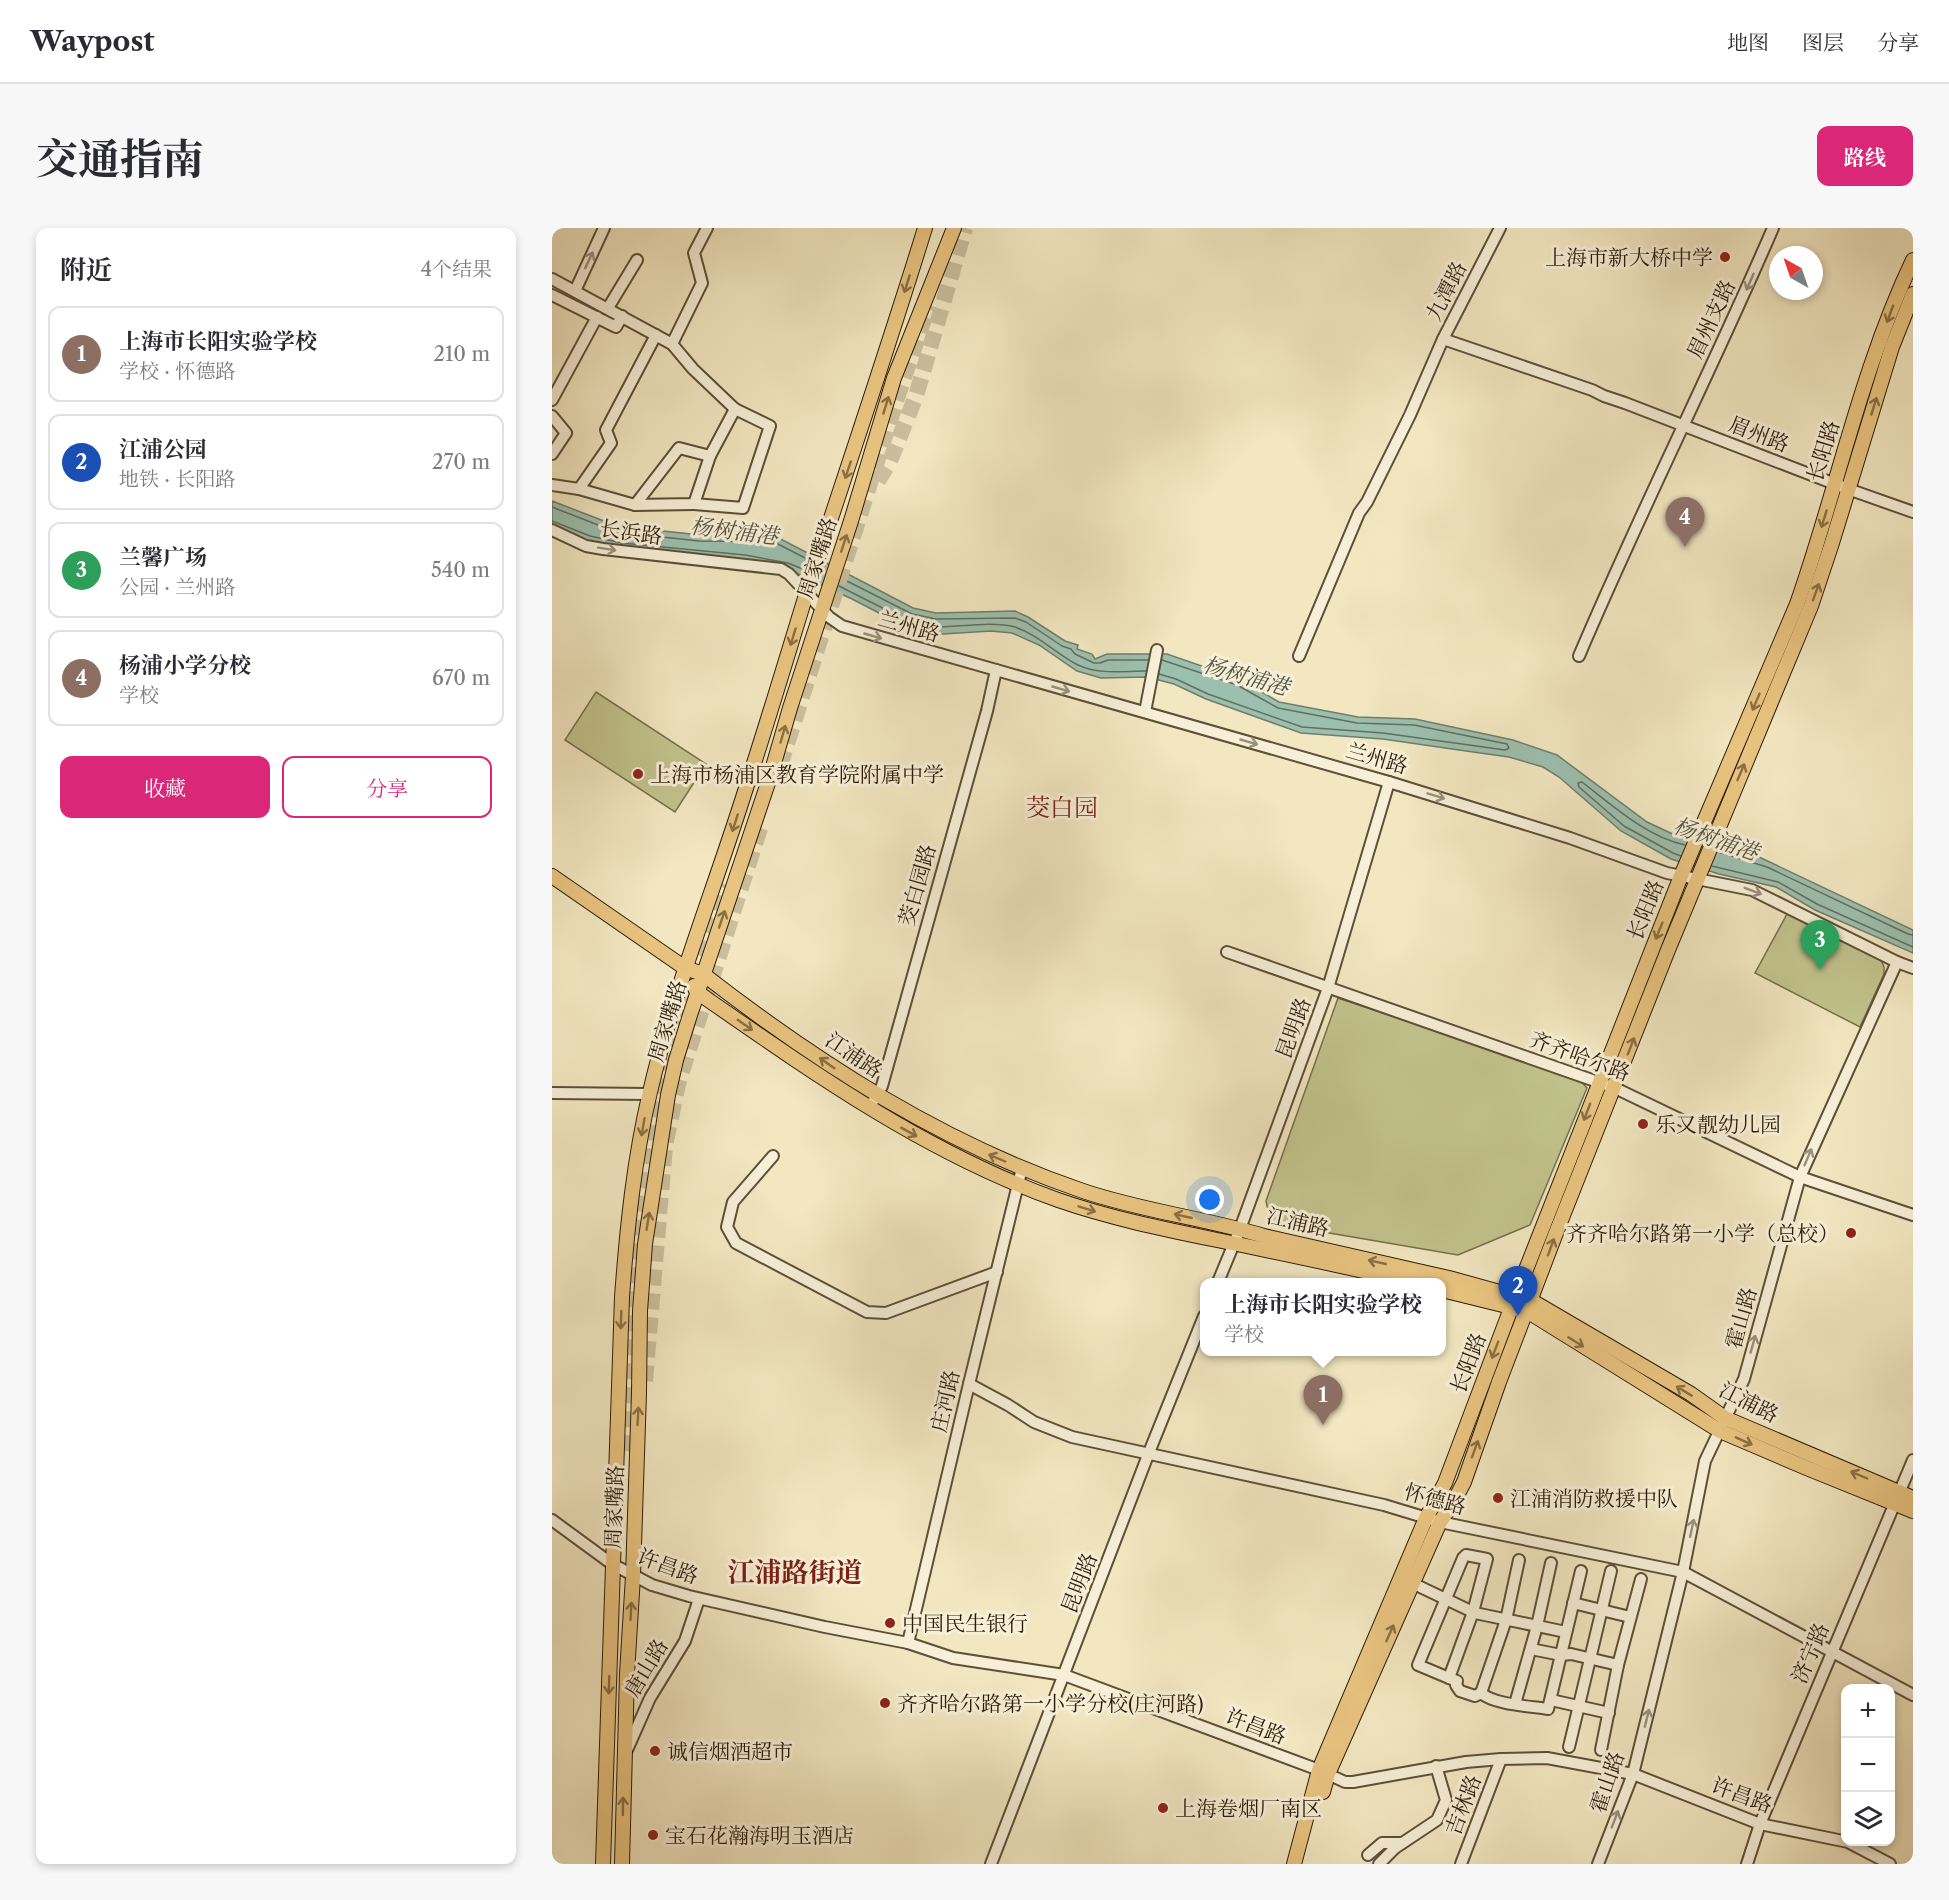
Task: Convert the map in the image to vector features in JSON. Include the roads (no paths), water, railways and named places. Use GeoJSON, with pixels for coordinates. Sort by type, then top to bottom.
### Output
{"type":"FeatureCollection","features":[{"type":"Feature","properties":{"kind":"main road","name":"周家嘴路"},"geometry":{"type":"LineString","coordinates":[[603,1864],[612,1564],[625,1257],[635,1172],[649,1094],[685,969],[730,841],[809,586],[880,373],[925,228]]}},
{"type":"Feature","properties":{"kind":"main road","name":"周家嘴路"},"geometry":{"type":"LineString","coordinates":[[622,1864],[640,1311],[645,1244],[671,1083],[697,992],[823,610],[894,378],[954,228]]}},
{"type":"Feature","properties":{"kind":"main road","name":"长阳路"},"geometry":{"type":"LineString","coordinates":[[1294,1864],[1324,1772],[1433,1520],[1454,1503],[1464,1482],[1556,1233],[1696,880],[1811,606],[1832,543],[1841,486],[1878,345],[1899,289],[1913,260]]}},
{"type":"Feature","properties":{"kind":"main road","name":"长阳路"},"geometry":{"type":"LineString","coordinates":[[1303,1864],[1324,1772],[1412,1583],[1445,1483],[1599,1082],[1681,876],[1797,604],[1913,294]]}},
{"type":"Feature","properties":{"kind":"main road","name":"江浦路"},"geometry":{"type":"LineString","coordinates":[[552,876],[685,969],[703,974],[846,1076],[873,1102],[934,1146],[1018,1185],[1114,1217],[1393,1278]]}},
{"type":"Feature","properties":{"kind":"main road","name":"江浦路"},"geometry":{"type":"LineString","coordinates":[[685,969],[697,992],[786,1053],[873,1102],[1022,1168],[1119,1202],[1449,1278],[1529,1306],[1723,1424],[1809,1469],[1903,1498],[1913,1511]]}},
{"type":"Feature","properties":{"kind":"main road","name":"江浦路"},"geometry":{"type":"LineString","coordinates":[[1446,1291],[1514,1301]]}},
{"type":"Feature","properties":{"kind":"street"},"geometry":{"type":"LineString","coordinates":[[574,291],[604,228]]}},
{"type":"Feature","properties":{"kind":"street"},"geometry":{"type":"LineString","coordinates":[[672,344],[702,283],[694,253],[707,228]]}},
{"type":"Feature","properties":{"kind":"street","name":"九潭路"},"geometry":{"type":"LineString","coordinates":[[1299,656],[1359,513],[1367,502],[1410,415],[1443,339],[1500,228]]}},
{"type":"Feature","properties":{"kind":"street","name":"眉州支路"},"geometry":{"type":"LineString","coordinates":[[1579,656],[1773,228]]}},
{"type":"Feature","properties":{"kind":"street"},"geometry":{"type":"LineString","coordinates":[[608,308],[637,260]]}},
{"type":"Feature","properties":{"kind":"street"},"geometry":{"type":"LineString","coordinates":[[552,279],[672,344],[693,369],[735,409],[770,426],[743,508],[693,504],[635,505],[579,489],[552,485]]}},
{"type":"Feature","properties":{"kind":"street"},"geometry":{"type":"LineString","coordinates":[[552,295],[616,327],[622,316]]}},
{"type":"Feature","properties":{"kind":"street"},"geometry":{"type":"LineString","coordinates":[[552,400],[597,317]]}},
{"type":"Feature","properties":{"kind":"street"},"geometry":{"type":"LineString","coordinates":[[579,489],[611,443],[606,430],[656,335]]}},
{"type":"Feature","properties":{"kind":"street","name":"眉州路"},"geometry":{"type":"LineString","coordinates":[[1443,339],[1625,403],[1913,512]]}},
{"type":"Feature","properties":{"kind":"street"},"geometry":{"type":"LineString","coordinates":[[693,504],[710,456],[735,409]]}},
{"type":"Feature","properties":{"kind":"street"},"geometry":{"type":"LineString","coordinates":[[552,416],[566,433],[552,454]]}},
{"type":"Feature","properties":{"kind":"street"},"geometry":{"type":"LineString","coordinates":[[635,505],[679,448],[710,456]]}},
{"type":"Feature","properties":{"kind":"street","name":"长浜路"},"geometry":{"type":"LineString","coordinates":[[552,530],[586,546],[603,549],[781,569],[809,586],[823,610]]}},
{"type":"Feature","properties":{"kind":"street","name":"兰州路"},"geometry":{"type":"LineString","coordinates":[[823,610],[842,626],[1389,782],[1570,838],[1667,873],[1752,890],[1913,968]]}},
{"type":"Feature","properties":{"kind":"street"},"geometry":{"type":"LineString","coordinates":[[1145,712],[1157,650]]}},
{"type":"Feature","properties":{"kind":"street","name":"茭白园路"},"geometry":{"type":"LineString","coordinates":[[873,1102],[882,1086],[987,711],[996,670]]}},
{"type":"Feature","properties":{"kind":"street","name":"昆明路"},"geometry":{"type":"LineString","coordinates":[[1220,1278],[1240,1229],[1328,988],[1389,782]]}},
{"type":"Feature","properties":{"kind":"street","name":"齐齐哈尔路"},"geometry":{"type":"LineString","coordinates":[[1227,952],[1615,1088],[1800,1177],[1913,1215]]}},
{"type":"Feature","properties":{"kind":"street","name":"霍山路"},"geometry":{"type":"LineString","coordinates":[[1598,1864],[1633,1774],[1683,1572],[1705,1461],[1744,1379],[1800,1177],[1897,962]]}},
{"type":"Feature","properties":{"kind":"street"},"geometry":{"type":"LineString","coordinates":[[552,1093],[649,1094]]}},
{"type":"Feature","properties":{"kind":"street"},"geometry":{"type":"LineString","coordinates":[[772,1156],[733,1202],[727,1227],[736,1243],[867,1312],[886,1313],[997,1272]]}},
{"type":"Feature","properties":{"kind":"street","name":"庄河路"},"geometry":{"type":"LineString","coordinates":[[908,1643],[1022,1168]]}},
{"type":"Feature","properties":{"kind":"street","name":"昆明路"},"geometry":{"type":"LineString","coordinates":[[991,1864],[1200,1326]]}},
{"type":"Feature","properties":{"kind":"street","name":"怀德路"},"geometry":{"type":"LineString","coordinates":[[969,1384],[1049,1429],[1072,1437],[1384,1505],[1433,1520],[1683,1572],[1913,1695]]}},
{"type":"Feature","properties":{"kind":"street","name":"济宁路"},"geometry":{"type":"LineString","coordinates":[[1747,1864],[1760,1824],[1832,1651],[1903,1498],[1913,1460]]}},
{"type":"Feature","properties":{"kind":"street","name":"许昌路"},"geometry":{"type":"LineString","coordinates":[[552,1520],[612,1564],[652,1586],[699,1599],[908,1643],[953,1658],[1064,1675],[1324,1772],[1345,1782],[1436,1766],[1501,1759],[1547,1758],[1633,1774],[1760,1824],[1848,1842],[1890,1864]]}},
{"type":"Feature","properties":{"kind":"street"},"geometry":{"type":"LineString","coordinates":[[1449,1678],[1473,1612],[1487,1559],[1466,1555],[1463,1558],[1418,1665],[1449,1678],[1457,1681],[1456,1685],[1460,1691],[1475,1696],[1481,1693],[1506,1620],[1519,1560]]}},
{"type":"Feature","properties":{"kind":"street"},"geometry":{"type":"LineString","coordinates":[[1515,1704],[1537,1626],[1551,1563]]}},
{"type":"Feature","properties":{"kind":"street"},"geometry":{"type":"LineString","coordinates":[[1481,1693],[1487,1698],[1500,1702],[1548,1709],[1581,1571]]}},
{"type":"Feature","properties":{"kind":"street"},"geometry":{"type":"LineString","coordinates":[[1569,1747],[1611,1571]]}},
{"type":"Feature","properties":{"kind":"street"},"geometry":{"type":"LineString","coordinates":[[1601,1750],[1618,1665],[1641,1579]]}},
{"type":"Feature","properties":{"kind":"street"},"geometry":{"type":"LineString","coordinates":[[1412,1583],[1473,1612],[1566,1632]]}},
{"type":"Feature","properties":{"kind":"street","name":"唐山路"},"geometry":{"type":"LineString","coordinates":[[624,1756],[650,1698],[685,1641],[699,1599]]}},
{"type":"Feature","properties":{"kind":"street"},"geometry":{"type":"LineString","coordinates":[[1573,1603],[1630,1617]]}},
{"type":"Feature","properties":{"kind":"street"},"geometry":{"type":"LineString","coordinates":[[1531,1649],[1561,1655],[1571,1654],[1618,1665]]}},
{"type":"Feature","properties":{"kind":"street"},"geometry":{"type":"LineString","coordinates":[[1551,1700],[1609,1713]]}},
{"type":"Feature","properties":{"kind":"street","name":"吉林路"},"geometry":{"type":"LineString","coordinates":[[1461,1864],[1501,1759]]}},
{"type":"Feature","properties":{"kind":"street"},"geometry":{"type":"LineString","coordinates":[[1379,1864],[1402,1843],[1437,1820],[1446,1800],[1436,1766]]}},
{"type":"Feature","properties":{"kind":"street"},"geometry":{"type":"LineString","coordinates":[[1368,1855],[1382,1843],[1402,1843]]}},
{"type":"Feature","properties":{"kind":"water","name":"杨树浦港"},"geometry":{"type":"Polygon","coordinates":[[[552,501],[617,526],[700,535],[775,536],[913,608],[936,613],[1015,611],[1065,641],[1078,645],[1077,649],[1092,654],[1095,659],[1107,654],[1167,654],[1239,679],[1279,702],[1358,717],[1415,719],[1513,740],[1557,755],[1647,822],[1679,837],[1757,856],[1913,930],[1913,953],[1815,910],[1776,887],[1719,874],[1671,859],[1621,831],[1559,777],[1543,767],[1509,757],[1383,739],[1301,733],[1206,699],[1174,684],[1147,677],[1101,678],[1077,671],[1039,645],[1012,633],[991,631],[927,635],[916,632],[787,569],[588,542],[552,526],[552,501]]]}},
{"type":"Feature","properties":{"kind":"tunnel"},"geometry":{"type":"LineString","coordinates":[[878,481],[890,461],[916,396],[965,228]]}},
{"type":"Feature","properties":{"kind":"tunnel"},"geometry":{"type":"LineString","coordinates":[[780,766],[929,305]]}},
{"type":"Feature","properties":{"kind":"tunnel"},"geometry":{"type":"LineString","coordinates":[[645,1381],[665,1146],[678,1084],[762,822]]}},
{"type":"Feature","properties":{"kind":"tunnel"},"geometry":{"type":"LineString","coordinates":[[623,1451],[630,1296],[647,1138],[658,1085],[721,883]]}},
{"type":"Feature","properties":{"kind":"place","name":"上海市新大桥中学"},"geometry":{"type":"Point","coordinates":[1725,257]}},
{"type":"Feature","properties":{"kind":"place","name":"杨浦小学分校"},"geometry":{"type":"Point","coordinates":[1685,547]}},
{"type":"Feature","properties":{"kind":"place","name":"上海市杨浦区教育学院附属中学"},"geometry":{"type":"Point","coordinates":[638,774]}},
{"type":"Feature","properties":{"kind":"place","name":"兰馨广场"},"geometry":{"type":"Point","coordinates":[1820,970]}},
{"type":"Feature","properties":{"kind":"place","name":"乐又靓幼儿园"},"geometry":{"type":"Point","coordinates":[1643,1124]}},
{"type":"Feature","properties":{"kind":"place","name":"齐齐哈尔路第一小学（总校）"},"geometry":{"type":"Point","coordinates":[1851,1233]}},
{"type":"Feature","properties":{"kind":"place","name":"江浦公园"},"geometry":{"type":"Point","coordinates":[1518,1316]}},
{"type":"Feature","properties":{"kind":"place","name":"上海市长阳实验学校"},"geometry":{"type":"Point","coordinates":[1323,1425]}},
{"type":"Feature","properties":{"kind":"place","name":"江浦消防救援中队"},"geometry":{"type":"Point","coordinates":[1498,1498]}},
{"type":"Feature","properties":{"kind":"place","name":"中国民生银行"},"geometry":{"type":"Point","coordinates":[890,1623]}},
{"type":"Feature","properties":{"kind":"place","name":"齐齐哈尔路第一小学分校(庄河路)"},"geometry":{"type":"Point","coordinates":[885,1703]}},
{"type":"Feature","properties":{"kind":"place","name":"诚信烟酒超市"},"geometry":{"type":"Point","coordinates":[655,1751]}},
{"type":"Feature","properties":{"kind":"place","name":"上海卷烟厂南区"},"geometry":{"type":"Point","coordinates":[1163,1808]}},
{"type":"Feature","properties":{"kind":"place","name":"宝石花瀚海明玉酒店"},"geometry":{"type":"Point","coordinates":[653,1835]}},
{"type":"Feature","properties":{"kind":"district","name":"茭白园"},"geometry":{"type":"Point","coordinates":[1062,807]}},
{"type":"Feature","properties":{"kind":"district","name":"江浦路街道"},"geometry":{"type":"Point","coordinates":[795,1572]}}]}
